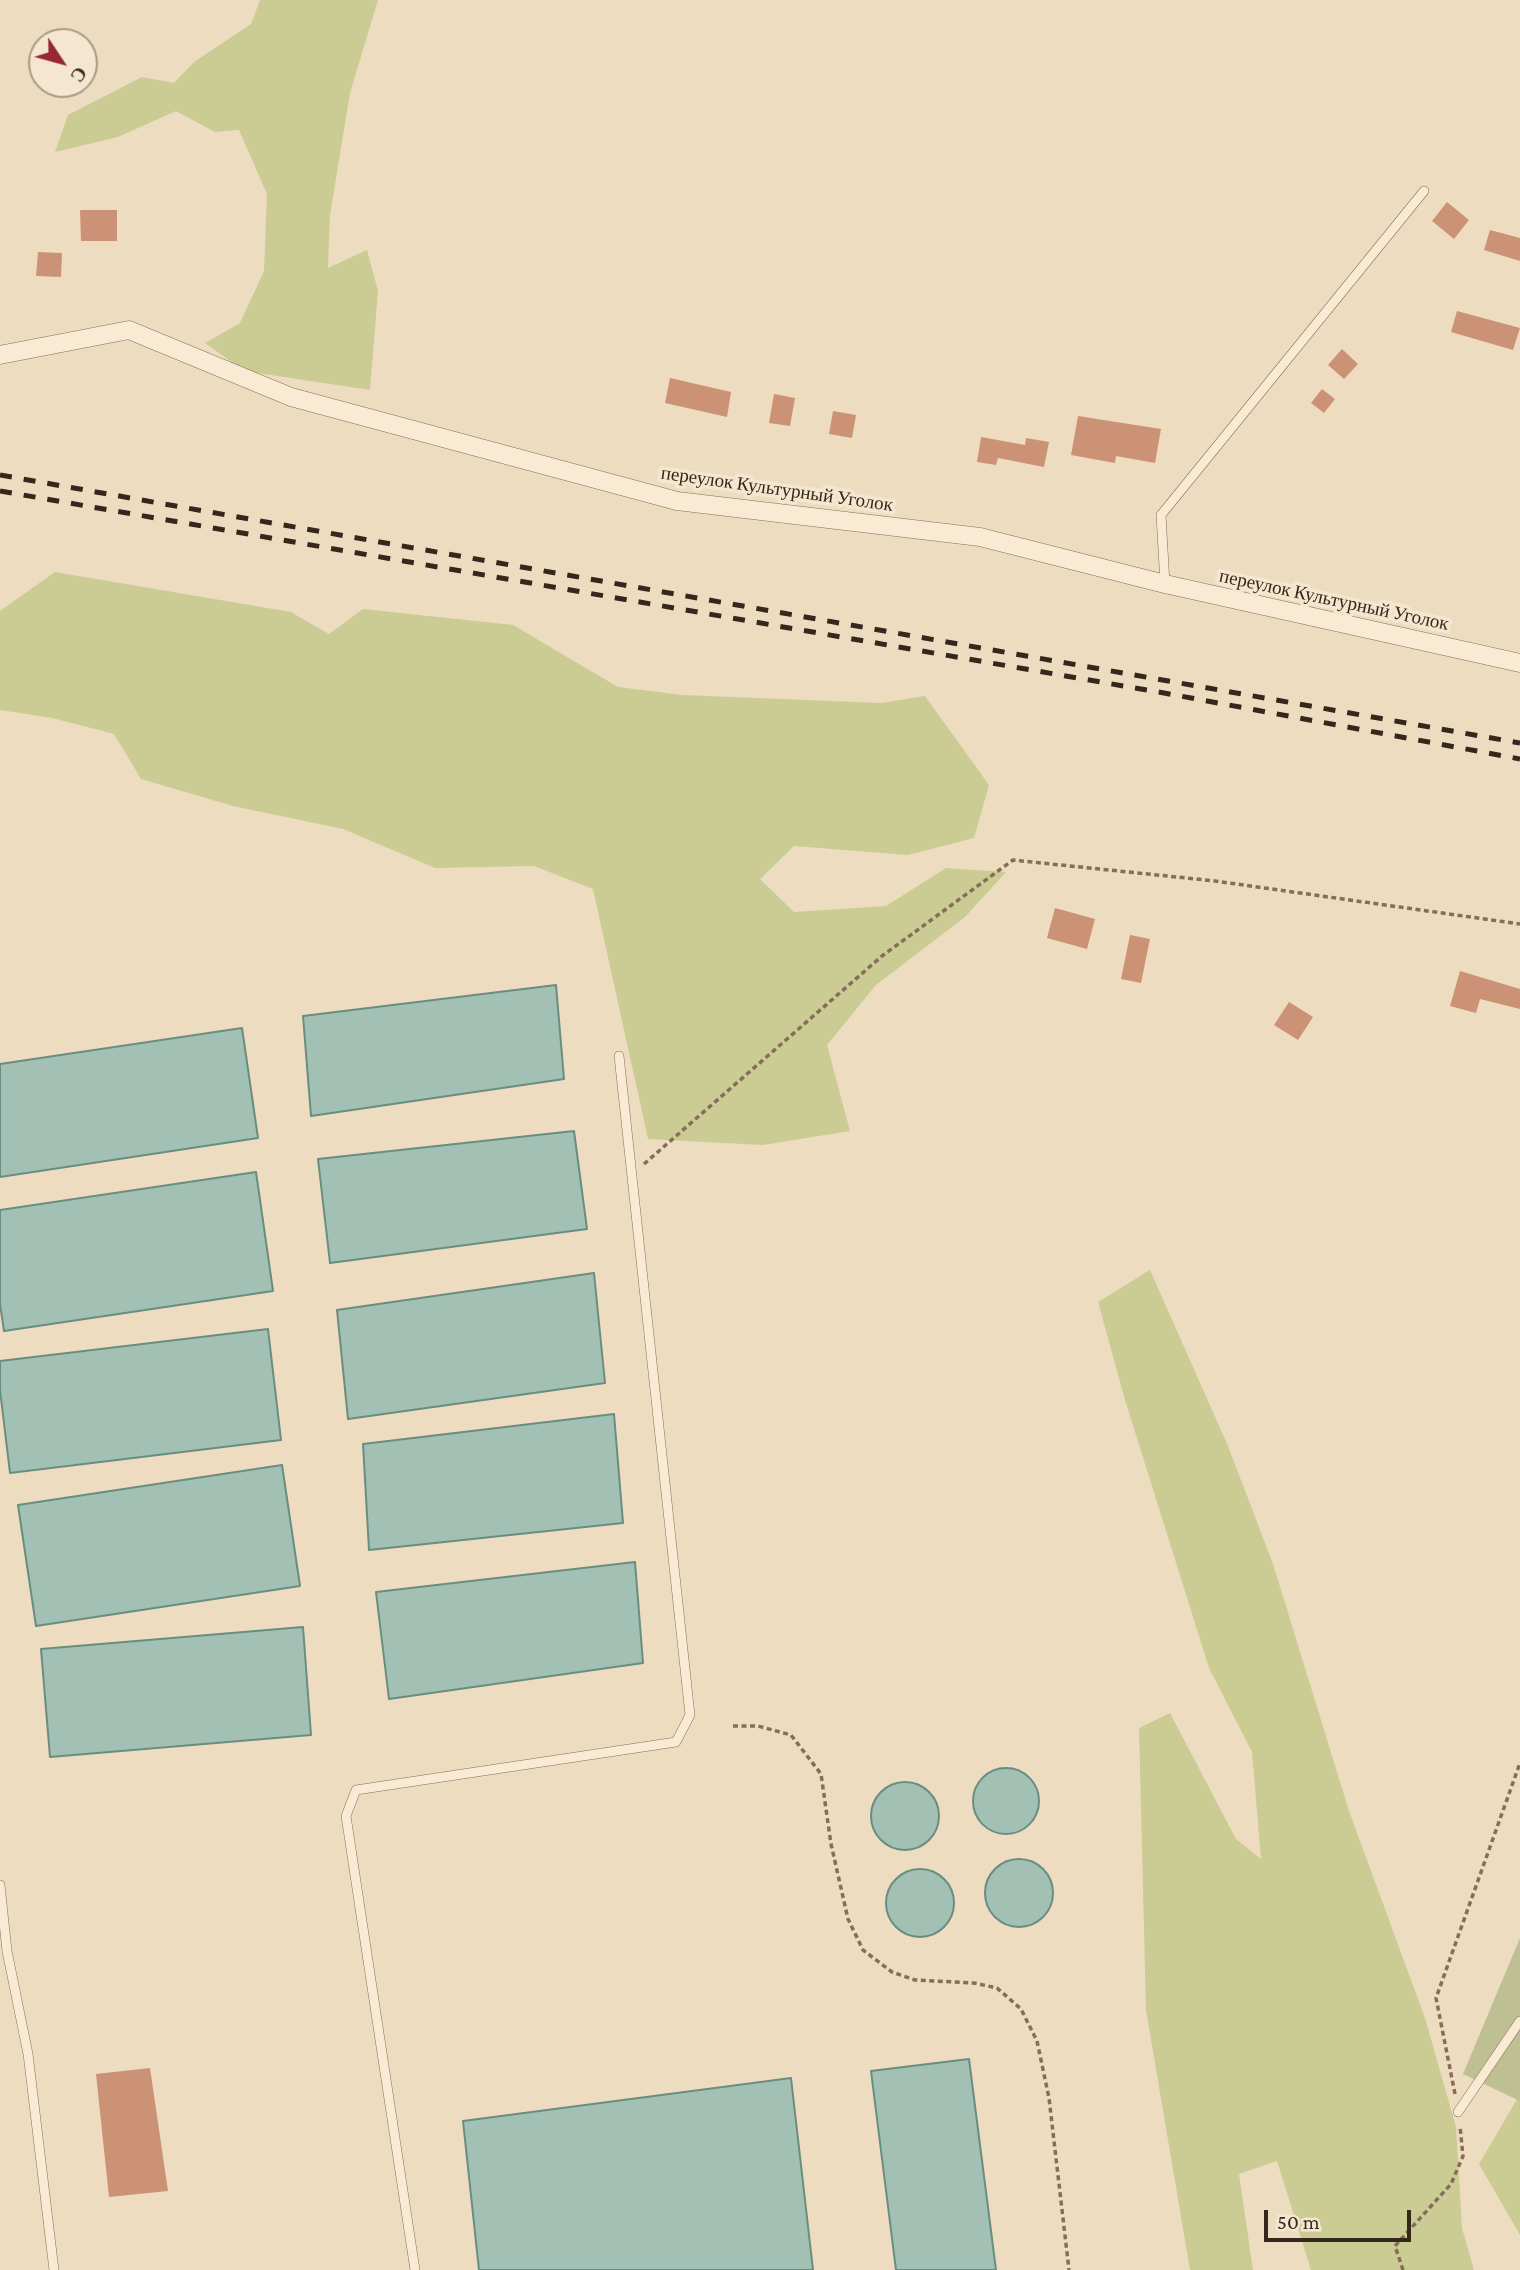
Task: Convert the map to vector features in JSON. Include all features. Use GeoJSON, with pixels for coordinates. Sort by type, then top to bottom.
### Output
{"type":"FeatureCollection","features":[{"type":"Feature","properties":{"kind":"street","name":"переулок Культурный Уголок"},"geometry":{"type":"LineString","coordinates":[[0,355],[129,330],[291,397],[677,501],[980,537],[1165,584],[1520,663]]}},
{"type":"Feature","properties":{"kind":"lane"},"geometry":{"type":"LineString","coordinates":[[1165,584],[1161,515],[1424,191]]}},
{"type":"Feature","properties":{"kind":"lane"},"geometry":{"type":"LineString","coordinates":[[415,2270],[346,1816],[356,1790],[676,1742],[690,1715],[619,1056]]}},
{"type":"Feature","properties":{"kind":"lane"},"geometry":{"type":"LineString","coordinates":[[0,1885],[7,1951],[28,2054],[54,2270]]}},
{"type":"Feature","properties":{"kind":"lane"},"geometry":{"type":"LineString","coordinates":[[1458,2112],[1520,2021]]}},
{"type":"Feature","properties":{"kind":"path"},"geometry":{"type":"LineString","coordinates":[[632,1174],[882,956],[1013,860],[1215,881],[1520,924]]}},
{"type":"Feature","properties":{"kind":"path"},"geometry":{"type":"LineString","coordinates":[[733,1726],[758,1726],[791,1735],[821,1774],[831,1844],[848,1919],[863,1950],[892,1972],[915,1980],[974,1983],[997,1988],[1021,2009],[1037,2040],[1049,2098],[1069,2270]]}},
{"type":"Feature","properties":{"kind":"path"},"geometry":{"type":"LineString","coordinates":[[1403,2270],[1395,2246],[1451,2184],[1463,2156],[1458,2112],[1436,1998],[1520,1763]]}},
{"type":"Feature","properties":{"kind":"green space"},"geometry":{"type":"Polygon","coordinates":[[[260,0],[378,0],[350,93],[330,215],[328,268],[367,250],[378,291],[370,390],[244,371],[205,343],[240,323],[264,271],[267,194],[239,130],[215,132],[176,111],[118,137],[55,152],[68,115],[142,77],[174,83],[194,62],[251,24],[260,0]]]}},
{"type":"Feature","properties":{"kind":"green space"},"geometry":{"type":"Polygon","coordinates":[[[55,572],[291,612],[329,634],[363,609],[513,625],[618,687],[683,695],[881,703],[925,696],[989,785],[974,838],[908,855],[794,846],[760,879],[794,912],[886,906],[946,868],[1006,872],[965,917],[876,985],[827,1045],[850,1131],[763,1145],[648,1139],[593,889],[534,866],[435,868],[343,829],[233,806],[141,779],[114,734],[52,718],[0,710],[0,611],[55,572]]]}},
{"type":"Feature","properties":{"kind":"green space"},"geometry":{"type":"Polygon","coordinates":[[[1150,1270],[1228,1446],[1273,1564],[1349,1811],[1425,2018],[1456,2127],[1462,2228],[1474,2270],[1311,2270],[1277,2161],[1239,2174],[1253,2270],[1190,2270],[1146,2010],[1139,1728],[1170,1713],[1236,1839],[1261,1859],[1252,1752],[1209,1668],[1125,1400],[1098,1302],[1150,1270]]]}},
{"type":"Feature","properties":{"kind":"green space"},"geometry":{"type":"Polygon","coordinates":[[[1520,1938],[1520,2101],[1463,2074],[1520,1938]]]}},
{"type":"Feature","properties":{"kind":"green space"},"geometry":{"type":"Polygon","coordinates":[[[1520,2094],[1520,2235],[1479,2164],[1520,2094]]]}},
{"type":"Feature","properties":{"kind":"shaded area"},"geometry":{"type":"Polygon","coordinates":[[[556,985],[564,1079],[311,1116],[303,1016],[556,985]]]}},
{"type":"Feature","properties":{"kind":"shaded area"},"geometry":{"type":"Polygon","coordinates":[[[242,1028],[258,1138],[0,1177],[0,1064],[242,1028]]]}},
{"type":"Feature","properties":{"kind":"shaded area"},"geometry":{"type":"Polygon","coordinates":[[[574,1131],[587,1229],[330,1263],[318,1159],[574,1131]]]}},
{"type":"Feature","properties":{"kind":"shaded area"},"geometry":{"type":"Polygon","coordinates":[[[256,1172],[273,1291],[4,1331],[0,1304],[0,1210],[256,1172]]]}},
{"type":"Feature","properties":{"kind":"shaded area"},"geometry":{"type":"Polygon","coordinates":[[[594,1273],[605,1383],[348,1419],[337,1310],[594,1273]]]}},
{"type":"Feature","properties":{"kind":"shaded area"},"geometry":{"type":"Polygon","coordinates":[[[268,1329],[281,1440],[10,1473],[0,1390],[0,1361],[268,1329]]]}},
{"type":"Feature","properties":{"kind":"shaded area"},"geometry":{"type":"Polygon","coordinates":[[[614,1414],[623,1523],[369,1550],[363,1444],[614,1414]]]}},
{"type":"Feature","properties":{"kind":"shaded area"},"geometry":{"type":"Polygon","coordinates":[[[282,1465],[300,1586],[36,1626],[18,1505],[282,1465]]]}},
{"type":"Feature","properties":{"kind":"shaded area"},"geometry":{"type":"Polygon","coordinates":[[[635,1562],[643,1663],[389,1699],[376,1592],[635,1562]]]}},
{"type":"Feature","properties":{"kind":"shaded area"},"geometry":{"type":"Polygon","coordinates":[[[303,1627],[311,1735],[50,1757],[41,1649],[303,1627]]]}},
{"type":"Feature","properties":{"kind":"shaded area"},"geometry":{"type":"Polygon","coordinates":[[[1006,1768],[1019,1770],[1029,1778],[1037,1788],[1037,1814],[1029,1824],[1019,1832],[1006,1834],[993,1832],[983,1824],[975,1814],[973,1801],[975,1788],[983,1778],[993,1770],[1006,1768]]]}},
{"type":"Feature","properties":{"kind":"shaded area"},"geometry":{"type":"Polygon","coordinates":[[[898,1782],[912,1782],[924,1787],[934,1797],[939,1816],[934,1835],[924,1845],[912,1850],[898,1850],[886,1845],[876,1835],[871,1823],[871,1809],[876,1797],[886,1787],[898,1782]]]}},
{"type":"Feature","properties":{"kind":"shaded area"},"geometry":{"type":"Polygon","coordinates":[[[1026,1859],[1047,1874],[1053,1886],[1051,1906],[1043,1917],[1026,1927],[1012,1927],[995,1917],[987,1906],[985,1886],[995,1869],[1006,1861],[1026,1859]]]}},
{"type":"Feature","properties":{"kind":"shaded area"},"geometry":{"type":"Polygon","coordinates":[[[913,1869],[927,1869],[939,1874],[949,1884],[954,1903],[949,1922],[939,1932],[927,1937],[913,1937],[901,1932],[891,1922],[886,1910],[886,1896],[891,1884],[901,1874],[913,1869]]]}},
{"type":"Feature","properties":{"kind":"shaded area"},"geometry":{"type":"Polygon","coordinates":[[[969,2059],[996,2270],[896,2270],[871,2071],[969,2059]]]}},
{"type":"Feature","properties":{"kind":"shaded area"},"geometry":{"type":"Polygon","coordinates":[[[791,2078],[813,2270],[479,2270],[463,2121],[791,2078]]]}},
{"type":"Feature","properties":{"kind":"building"},"geometry":{"type":"Polygon","coordinates":[[[1447,202],[1469,220],[1454,239],[1432,221],[1447,202]]]}},
{"type":"Feature","properties":{"kind":"building"},"geometry":{"type":"Polygon","coordinates":[[[80,210],[117,210],[117,241],[81,241],[80,210]]]}},
{"type":"Feature","properties":{"kind":"building"},"geometry":{"type":"Polygon","coordinates":[[[1490,230],[1520,238],[1520,261],[1484,250],[1490,230]]]}},
{"type":"Feature","properties":{"kind":"building"},"geometry":{"type":"Polygon","coordinates":[[[38,252],[62,253],[61,277],[36,276],[38,252]]]}},
{"type":"Feature","properties":{"kind":"building"},"geometry":{"type":"Polygon","coordinates":[[[1457,311],[1520,328],[1513,350],[1451,332],[1457,311]]]}},
{"type":"Feature","properties":{"kind":"building"},"geometry":{"type":"Polygon","coordinates":[[[1342,349],[1358,364],[1344,379],[1328,365],[1342,349]]]}},
{"type":"Feature","properties":{"kind":"building"},"geometry":{"type":"Polygon","coordinates":[[[670,378],[731,392],[727,417],[665,403],[670,378]]]}},
{"type":"Feature","properties":{"kind":"building"},"geometry":{"type":"Polygon","coordinates":[[[1322,389],[1335,399],[1324,413],[1311,403],[1322,389]]]}},
{"type":"Feature","properties":{"kind":"building"},"geometry":{"type":"Polygon","coordinates":[[[774,394],[795,398],[790,426],[769,423],[774,394]]]}},
{"type":"Feature","properties":{"kind":"building"},"geometry":{"type":"Polygon","coordinates":[[[833,411],[856,415],[852,438],[829,434],[833,411]]]}},
{"type":"Feature","properties":{"kind":"building"},"geometry":{"type":"Polygon","coordinates":[[[1078,416],[1161,429],[1155,463],[1116,456],[1115,463],[1071,455],[1078,416]]]}},
{"type":"Feature","properties":{"kind":"building"},"geometry":{"type":"Polygon","coordinates":[[[981,437],[1025,445],[1026,438],[1049,442],[1044,467],[998,458],[996,465],[977,462],[981,437]]]}},
{"type":"Feature","properties":{"kind":"building"},"geometry":{"type":"Polygon","coordinates":[[[1055,908],[1095,919],[1087,949],[1047,938],[1055,908]]]}},
{"type":"Feature","properties":{"kind":"building"},"geometry":{"type":"Polygon","coordinates":[[[1130,935],[1150,939],[1141,983],[1121,979],[1130,935]]]}},
{"type":"Feature","properties":{"kind":"building"},"geometry":{"type":"Polygon","coordinates":[[[1460,971],[1520,989],[1520,1009],[1480,999],[1476,1013],[1450,1006],[1460,971]]]}},
{"type":"Feature","properties":{"kind":"building"},"geometry":{"type":"Polygon","coordinates":[[[1289,1002],[1313,1017],[1298,1040],[1274,1025],[1289,1002]]]}},
{"type":"Feature","properties":{"kind":"building"},"geometry":{"type":"Polygon","coordinates":[[[150,2068],[168,2191],[109,2197],[96,2074],[150,2068]]]}},
{"type":"Feature","properties":{"kind":"railway"},"geometry":{"type":"LineString","coordinates":[[0,475],[1520,743]]}},
{"type":"Feature","properties":{"kind":"railway"},"geometry":{"type":"LineString","coordinates":[[0,491],[1164,693],[1520,759]]}}]}
